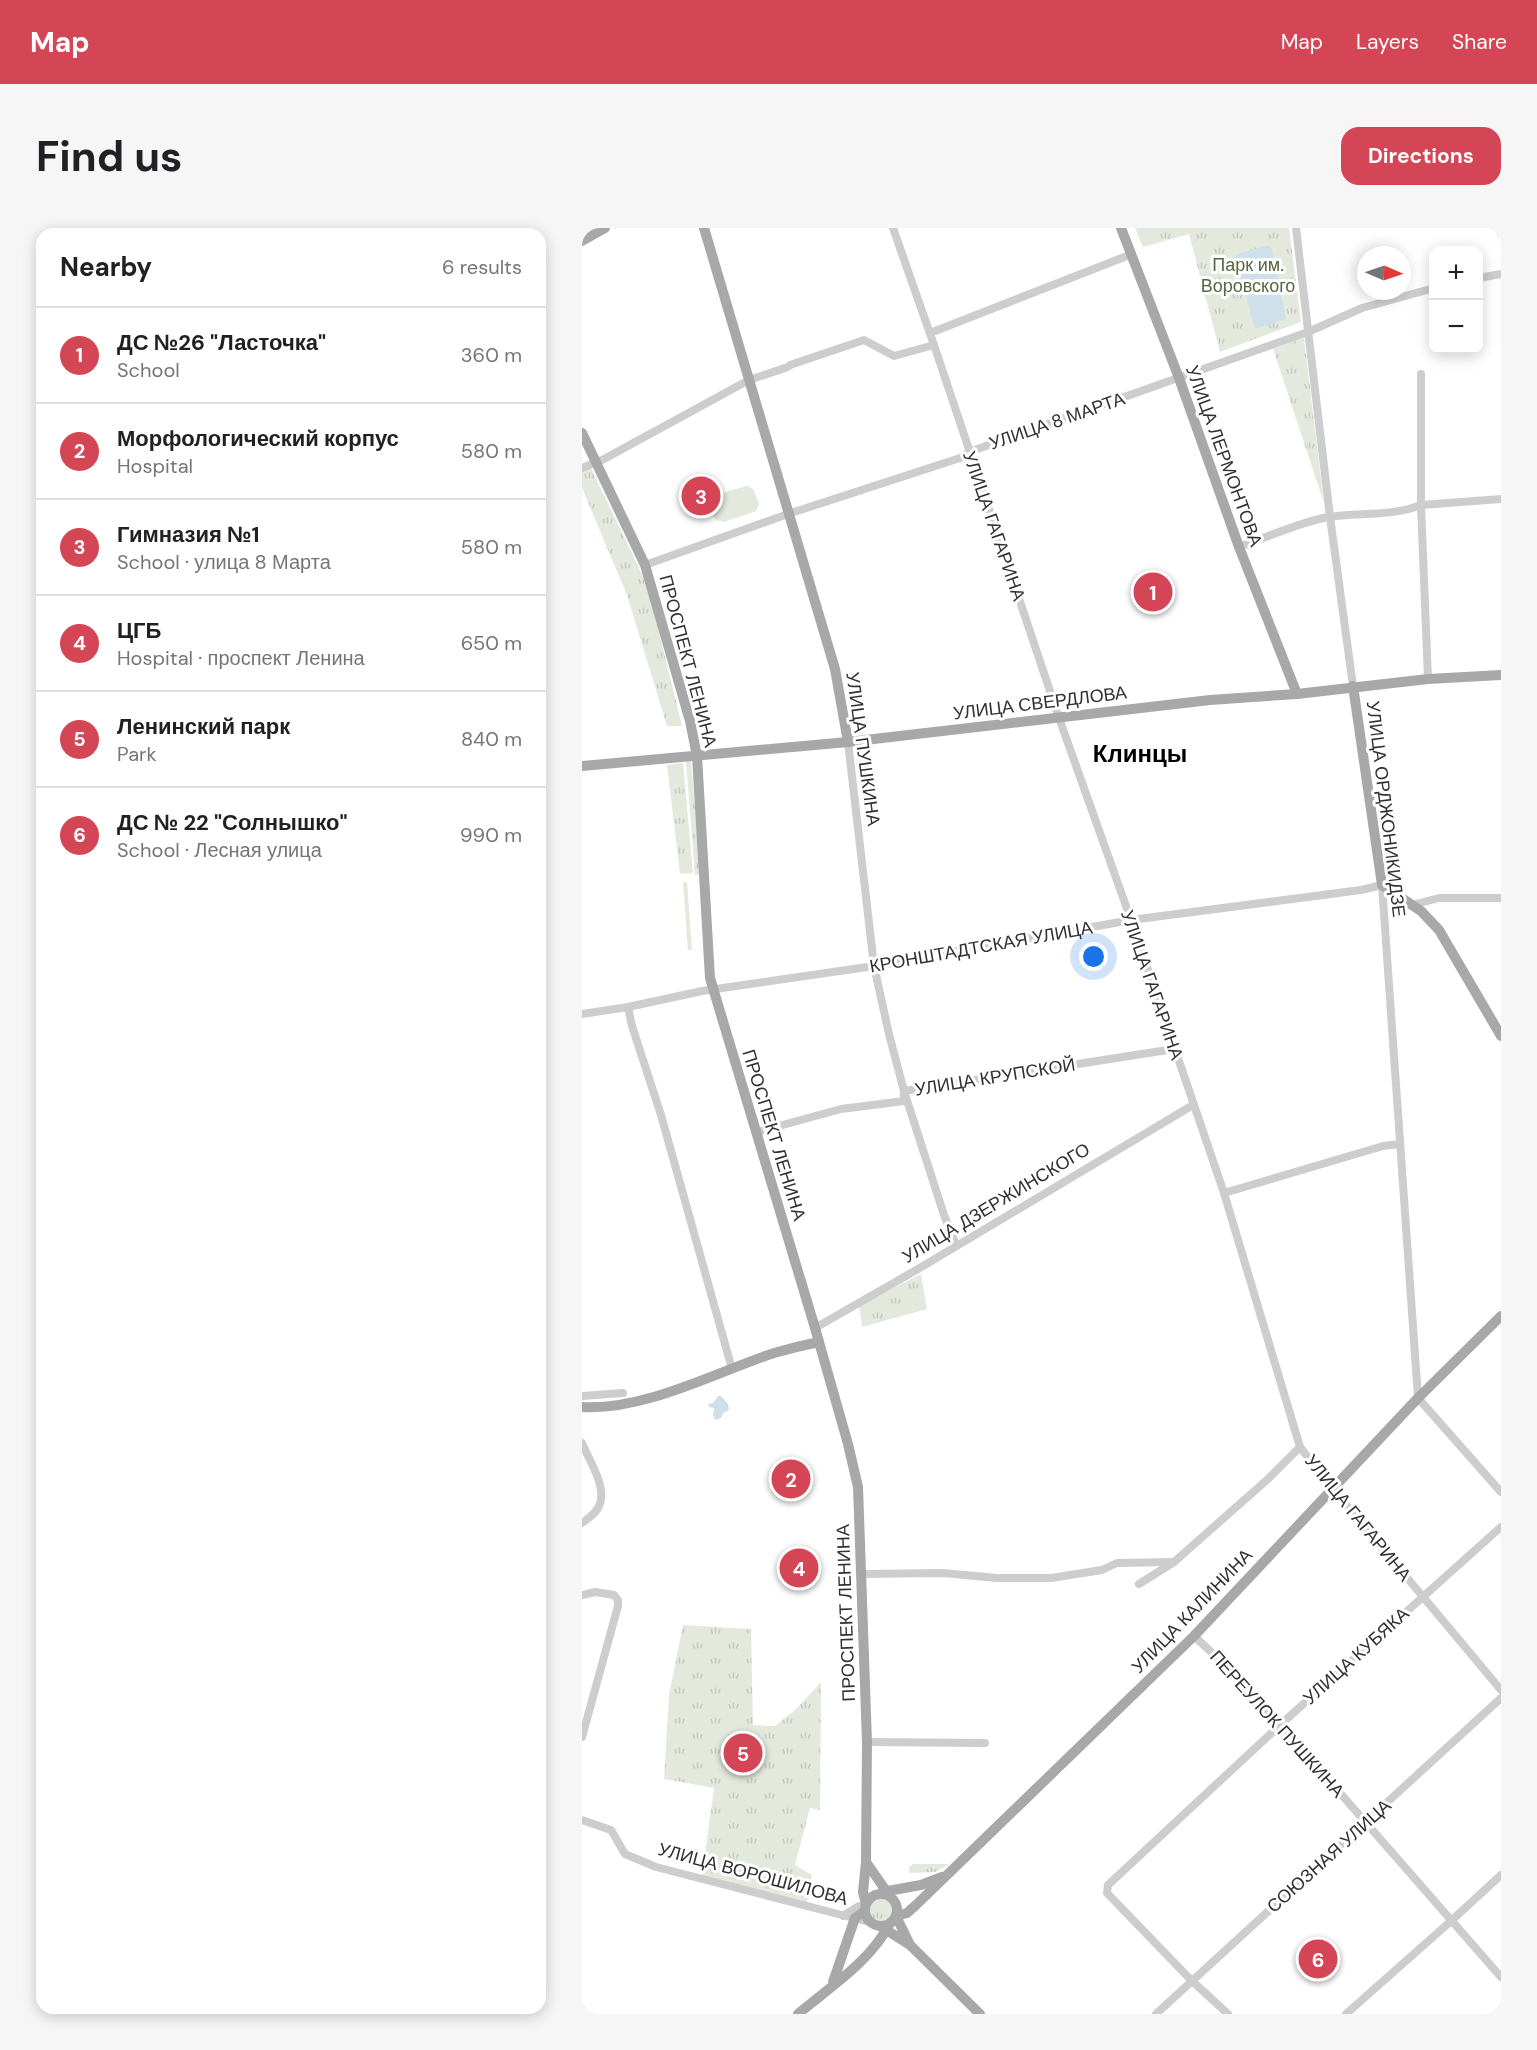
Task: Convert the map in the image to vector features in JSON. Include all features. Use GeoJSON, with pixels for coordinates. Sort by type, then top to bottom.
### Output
{"type":"FeatureCollection","features":[{"type":"Feature","properties":{"kind":"main road"},"geometry":{"type":"LineString","coordinates":[[582,235],[595,228]]}},
{"type":"Feature","properties":{"kind":"main road"},"geometry":{"type":"LineString","coordinates":[[582,241],[605,228]]}},
{"type":"Feature","properties":{"kind":"main road","name":"УЛИЦА ПУШКИНА"},"geometry":{"type":"LineString","coordinates":[[704,228],[835,669],[848,742]]}},
{"type":"Feature","properties":{"kind":"main road","name":"УЛИЦА ЛЕРМОНТОВА"},"geometry":{"type":"LineString","coordinates":[[1122,228],[1179,378],[1239,547],[1297,694]]}},
{"type":"Feature","properties":{"kind":"main road","name":"ПРОСПЕКТ ЛЕНИНА"},"geometry":{"type":"LineString","coordinates":[[582,433],[645,564],[690,722],[697,756],[712,989],[815,1328],[858,1487],[867,1742],[866,1862],[862,1889],[866,1907]]}},
{"type":"Feature","properties":{"kind":"main road","name":"УЛИЦА СВЕРДЛОВА"},"geometry":{"type":"LineString","coordinates":[[582,765],[848,742],[1210,700],[1297,694],[1428,679],[1501,675]]}},
{"type":"Feature","properties":{"kind":"main road","name":"УЛИЦА ОРДЖОНИКИДЗЕ"},"geometry":{"type":"LineString","coordinates":[[1353,686],[1382,885]]}},
{"type":"Feature","properties":{"kind":"main road"},"geometry":{"type":"LineString","coordinates":[[1382,885],[1412,904],[1439,930],[1501,1036]]}},
{"type":"Feature","properties":{"kind":"main road","name":"УЛИЦА КАЛИНИНА"},"geometry":{"type":"LineString","coordinates":[[798,2014],[853,1968],[887,1922],[910,1911],[1194,1636],[1418,1398],[1501,1316]]}},
{"type":"Feature","properties":{"kind":"main road"},"geometry":{"type":"LineString","coordinates":[[582,1407],[603,1407],[631,1402],[773,1353],[819,1342]]}},
{"type":"Feature","properties":{"kind":"main road"},"geometry":{"type":"LineString","coordinates":[[866,1862],[884,1893],[896,1904],[887,1922]]}},
{"type":"Feature","properties":{"kind":"main road"},"geometry":{"type":"LineString","coordinates":[[854,1919],[873,1896],[921,1885],[950,1872]]}},
{"type":"Feature","properties":{"kind":"main road"},"geometry":{"type":"LineString","coordinates":[[866,1907],[868,1918],[887,1922],[980,2014]]}},
{"type":"Feature","properties":{"kind":"main road","name":"УЛИЦА КАЛИНИНА"},"geometry":{"type":"LineString","coordinates":[[831,1985],[838,1973],[854,1919]]}},
{"type":"Feature","properties":{"kind":"main road"},"geometry":{"type":"LineString","coordinates":[[887,1922],[910,1945]]}},
{"type":"Feature","properties":{"kind":"street","name":"УЛИЦА ГАГАРИНА"},"geometry":{"type":"LineString","coordinates":[[893,228],[1059,718],[1224,1193],[1300,1447],[1501,1690]]}},
{"type":"Feature","properties":{"kind":"street","name":"УЛИЦА ОРДЖОНИКИДЗЕ"},"geometry":{"type":"LineString","coordinates":[[1296,228],[1330,517],[1353,686]]}},
{"type":"Feature","properties":{"kind":"street"},"geometry":{"type":"LineString","coordinates":[[1500,228],[1501,234]]}},
{"type":"Feature","properties":{"kind":"street"},"geometry":{"type":"LineString","coordinates":[[930,333],[1132,254]]}},
{"type":"Feature","properties":{"kind":"street"},"geometry":{"type":"LineString","coordinates":[[1483,277],[1501,274]]}},
{"type":"Feature","properties":{"kind":"street","name":"УЛИЦА 8 МАРТА"},"geometry":{"type":"LineString","coordinates":[[645,564],[960,458],[969,452],[1308,332],[1362,308],[1429,289]]}},
{"type":"Feature","properties":{"kind":"street"},"geometry":{"type":"LineString","coordinates":[[582,468],[749,380],[864,340],[894,356],[934,345]]}},
{"type":"Feature","properties":{"kind":"street"},"geometry":{"type":"LineString","coordinates":[[1421,374],[1421,505],[1428,679]]}},
{"type":"Feature","properties":{"kind":"street"},"geometry":{"type":"LineString","coordinates":[[1239,547],[1330,517],[1408,510],[1421,505],[1501,499]]}},
{"type":"Feature","properties":{"kind":"street","name":"УЛИЦА ПУШКИНА"},"geometry":{"type":"LineString","coordinates":[[848,742],[874,966],[904,1091],[956,1245]]}},
{"type":"Feature","properties":{"kind":"street","name":"УЛИЦА ОРДЖОНИКИДЗЕ"},"geometry":{"type":"LineString","coordinates":[[1382,885],[1418,1398]]}},
{"type":"Feature","properties":{"kind":"street","name":"КРОНШТАДТСКАЯ УЛИЦА"},"geometry":{"type":"LineString","coordinates":[[582,1014],[628,1007],[712,989],[874,966],[1131,920],[1361,890],[1382,885]]}},
{"type":"Feature","properties":{"kind":"street"},"geometry":{"type":"LineString","coordinates":[[1412,904],[1439,898],[1501,898]]}},
{"type":"Feature","properties":{"kind":"street"},"geometry":{"type":"LineString","coordinates":[[628,1007],[732,1369]]}},
{"type":"Feature","properties":{"kind":"street","name":"УЛИЦА КРУПСКОЙ"},"geometry":{"type":"LineString","coordinates":[[757,1132],[841,1109],[904,1101],[904,1091],[1174,1049]]}},
{"type":"Feature","properties":{"kind":"street","name":"УЛИЦА ДЗЕРЖИНСКОГО"},"geometry":{"type":"LineString","coordinates":[[815,1328],[1193,1105]]}},
{"type":"Feature","properties":{"kind":"street"},"geometry":{"type":"LineString","coordinates":[[1224,1193],[1383,1146],[1400,1144]]}},
{"type":"Feature","properties":{"kind":"street"},"geometry":{"type":"LineString","coordinates":[[582,1396],[623,1393]]}},
{"type":"Feature","properties":{"kind":"street"},"geometry":{"type":"LineString","coordinates":[[1418,1398],[1501,1492]]}},
{"type":"Feature","properties":{"kind":"street"},"geometry":{"type":"LineString","coordinates":[[582,1443],[599,1482],[602,1496],[600,1506],[595,1513],[582,1522]]}},
{"type":"Feature","properties":{"kind":"street"},"geometry":{"type":"LineString","coordinates":[[1139,1584],[1174,1562],[1268,1479],[1300,1447]]}},
{"type":"Feature","properties":{"kind":"street","name":"УЛИЦА КУБЯКА"},"geometry":{"type":"LineString","coordinates":[[1191,1980],[1107,1893],[1108,1885],[1280,1725],[1501,1527]]}},
{"type":"Feature","properties":{"kind":"street"},"geometry":{"type":"LineString","coordinates":[[861,1574],[943,1573],[997,1578],[1051,1578],[1102,1570],[1116,1563],[1174,1562]]}},
{"type":"Feature","properties":{"kind":"street"},"geometry":{"type":"LineString","coordinates":[[582,1595],[596,1592],[614,1595],[618,1600],[582,1737]]}},
{"type":"Feature","properties":{"kind":"street","name":"ПЕРЕУЛОК ПУШКИНА"},"geometry":{"type":"LineString","coordinates":[[1194,1636],[1242,1681],[1501,1977]]}},
{"type":"Feature","properties":{"kind":"street","name":"СОЮЗНАЯ УЛИЦА"},"geometry":{"type":"LineString","coordinates":[[1156,2014],[1501,1698]]}},
{"type":"Feature","properties":{"kind":"street"},"geometry":{"type":"LineString","coordinates":[[867,1742],[986,1743]]}},
{"type":"Feature","properties":{"kind":"street","name":"УЛИЦА ВОРОШИЛОВА"},"geometry":{"type":"LineString","coordinates":[[582,1820],[611,1830],[625,1854],[656,1867],[854,1919],[887,1922]]}},
{"type":"Feature","properties":{"kind":"street"},"geometry":{"type":"LineString","coordinates":[[1346,2014],[1501,1875]]}},
{"type":"Feature","properties":{"kind":"street"},"geometry":{"type":"LineString","coordinates":[[843,1916],[859,1906],[866,1907]]}},
{"type":"Feature","properties":{"kind":"street"},"geometry":{"type":"LineString","coordinates":[[1191,1980],[1228,2014]]}},
{"type":"Feature","properties":{"kind":"green space","name":"Парк им. Воровского"},"geometry":{"type":"Polygon","coordinates":[[[1135,228],[1289,228],[1301,322],[1220,352],[1189,234],[1143,247],[1135,228]]]}},
{"type":"Feature","properties":{"kind":"green space"},"geometry":{"type":"Polygon","coordinates":[[[1304,338],[1324,503],[1273,349],[1304,338]]]}},
{"type":"Feature","properties":{"kind":"green space"},"geometry":{"type":"Polygon","coordinates":[[[590,466],[640,570],[651,599],[682,726],[667,726],[627,595],[582,488],[582,471],[590,466]]]}},
{"type":"Feature","properties":{"kind":"green space"},"geometry":{"type":"Polygon","coordinates":[[[748,486],[754,490],[759,504],[756,511],[724,522],[716,520],[712,514],[710,501],[716,496],[748,486]]]}},
{"type":"Feature","properties":{"kind":"green space"},"geometry":{"type":"Polygon","coordinates":[[[686,761],[691,761],[701,874],[695,875],[686,761]]]}},
{"type":"Feature","properties":{"kind":"green space"},"geometry":{"type":"Polygon","coordinates":[[[683,763],[693,873],[680,874],[667,765],[683,763]]]}},
{"type":"Feature","properties":{"kind":"green space"},"geometry":{"type":"Polygon","coordinates":[[[687,882],[692,950],[688,950],[683,883],[687,882]]]}},
{"type":"Feature","properties":{"kind":"green space"},"geometry":{"type":"Polygon","coordinates":[[[921,1274],[927,1309],[862,1327],[859,1305],[921,1274]]]}},
{"type":"Feature","properties":{"kind":"green space"},"geometry":{"type":"Polygon","coordinates":[[[683,1625],[751,1629],[753,1725],[775,1726],[795,1710],[821,1682],[820,1810],[810,1808],[795,1865],[812,1875],[807,1902],[702,1876],[714,1788],[664,1779],[669,1695],[683,1625]]]}},
{"type":"Feature","properties":{"kind":"green space"},"geometry":{"type":"Polygon","coordinates":[[[913,1864],[950,1864],[935,1872],[909,1873],[909,1867],[913,1864]]]}},
{"type":"Feature","properties":{"kind":"green space"},"geometry":{"type":"Polygon","coordinates":[[[882,1898],[891,1901],[894,1910],[891,1919],[882,1922],[873,1919],[870,1910],[873,1901],[882,1898]]]}},
{"type":"Feature","properties":{"kind":"shaded area"},"geometry":{"type":"Polygon","coordinates":[[[1270,246],[1272,250],[1286,319],[1255,329],[1236,255],[1270,246]]]}},
{"type":"Feature","properties":{"kind":"shaded area"},"geometry":{"type":"Polygon","coordinates":[[[718,1396],[721,1396],[728,1404],[729,1410],[723,1413],[721,1418],[715,1420],[714,1408],[709,1407],[708,1404],[713,1403],[718,1396]]]}},
{"type":"Feature","properties":{"kind":"place","name":"Гимназия №1"},"geometry":{"type":"Point","coordinates":[701,496]}},
{"type":"Feature","properties":{"kind":"place","name":"ДС №26 \"Ласточка\""},"geometry":{"type":"Point","coordinates":[1153,592]}},
{"type":"Feature","properties":{"kind":"place","name":"Морфологический корпус"},"geometry":{"type":"Point","coordinates":[791,1479]}},
{"type":"Feature","properties":{"kind":"place","name":"ЦГБ"},"geometry":{"type":"Point","coordinates":[799,1568]}},
{"type":"Feature","properties":{"kind":"place","name":"Ленинский парк"},"geometry":{"type":"Point","coordinates":[743,1753]}},
{"type":"Feature","properties":{"kind":"place","name":"ДС № 22 \"Солнышко\""},"geometry":{"type":"Point","coordinates":[1318,1959]}},
{"type":"Feature","properties":{"kind":"district","name":"Клинцы"},"geometry":{"type":"Point","coordinates":[1140,753]}}]}
